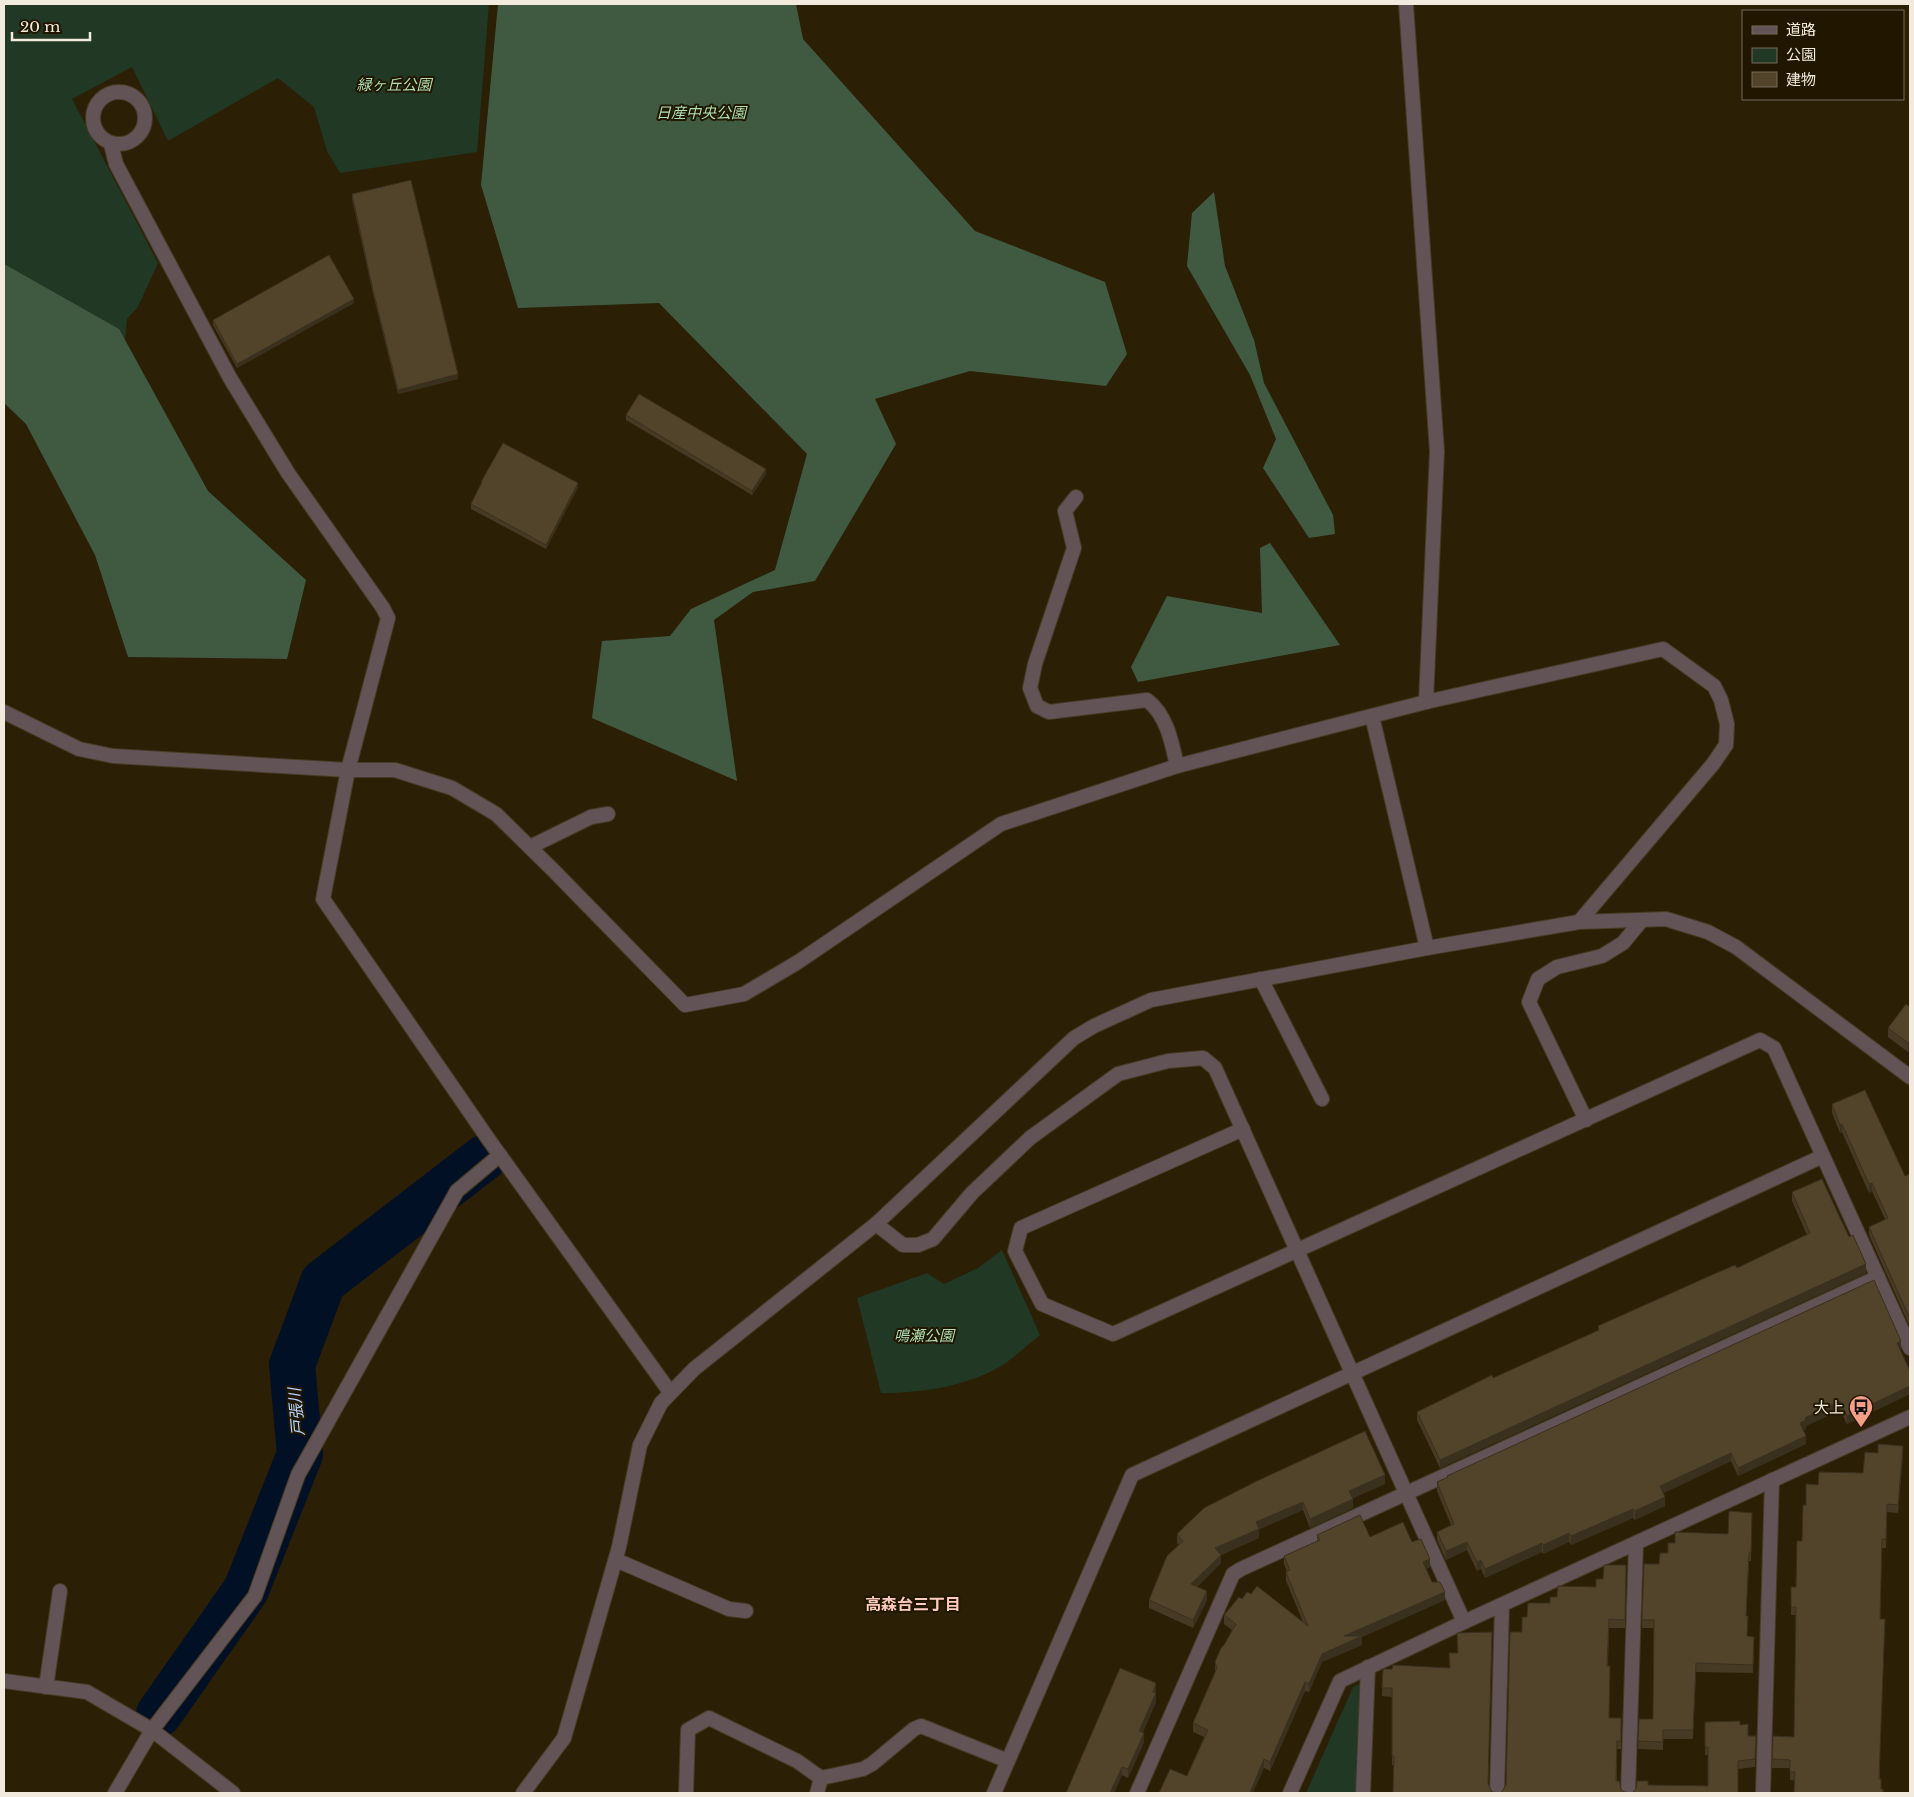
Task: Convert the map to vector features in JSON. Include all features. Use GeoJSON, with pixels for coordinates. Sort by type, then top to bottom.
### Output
{"type":"FeatureCollection","features":[{"type":"Feature","properties":{"kind":"street"},"geometry":{"type":"LineString","coordinates":[[1406,4],[1437,451],[1426,702]]}},
{"type":"Feature","properties":{"kind":"street"},"geometry":{"type":"LineString","coordinates":[[111,144],[116,164],[230,378],[288,473],[383,608],[388,618],[348,770],[323,898],[500,1155],[670,1392]]}},
{"type":"Feature","properties":{"kind":"street"},"geometry":{"type":"LineString","coordinates":[[1076,497],[1065,510],[1074,548],[1035,664],[1030,688],[1037,706],[1049,712],[1147,700],[1155,706],[1170,735],[1177,766]]}},
{"type":"Feature","properties":{"kind":"street"},"geometry":{"type":"LineString","coordinates":[[4,712],[80,749],[113,756],[348,770],[394,770],[452,788],[496,814],[686,1005],[744,994],[798,962],[1001,824],[1177,766],[1426,702],[1663,649],[1714,686],[1721,700],[1727,724],[1726,745],[1714,764],[1579,922]]}},
{"type":"Feature","properties":{"kind":"street"},"geometry":{"type":"LineString","coordinates":[[1372,716],[1427,948]]}},
{"type":"Feature","properties":{"kind":"street"},"geometry":{"type":"LineString","coordinates":[[530,847],[591,817],[608,814]]}},
{"type":"Feature","properties":{"kind":"street"},"geometry":{"type":"LineString","coordinates":[[523,1793],[564,1738],[616,1560],[640,1445],[652,1417],[670,1392],[694,1369],[876,1224],[1074,1038],[1094,1026],[1151,1000],[1261,979],[1579,922],[1666,919],[1708,932],[1736,947],[1910,1077]]}},
{"type":"Feature","properties":{"kind":"street"},"geometry":{"type":"LineString","coordinates":[[1586,1120],[1529,1002],[1538,979],[1556,967],[1602,956],[1623,943],[1642,920]]}},
{"type":"Feature","properties":{"kind":"street"},"geometry":{"type":"LineString","coordinates":[[1261,979],[1322,1099]]}},
{"type":"Feature","properties":{"kind":"street"},"geometry":{"type":"LineString","coordinates":[[1243,1129],[1021,1228],[1015,1251],[1042,1304],[1113,1334],[1760,1040],[1774,1048],[1910,1348]]}},
{"type":"Feature","properties":{"kind":"street"},"geometry":{"type":"LineString","coordinates":[[876,1224],[903,1245],[918,1245],[933,1239],[972,1193],[1030,1138],[1118,1074],[1168,1061],[1203,1058],[1215,1068],[1464,1622]]}},
{"type":"Feature","properties":{"kind":"street"},"geometry":{"type":"LineString","coordinates":[[115,1793],[152,1730],[255,1596],[298,1475],[457,1191],[500,1155]]}},
{"type":"Feature","properties":{"kind":"street"},"geometry":{"type":"LineString","coordinates":[[994,1793],[1132,1475],[1823,1156]]}},
{"type":"Feature","properties":{"kind":"street"},"geometry":{"type":"LineString","coordinates":[[1137,1793],[1233,1574],[1878,1277]]}},
{"type":"Feature","properties":{"kind":"street"},"geometry":{"type":"LineString","coordinates":[[1290,1793],[1340,1680],[1910,1417]]}},
{"type":"Feature","properties":{"kind":"street"},"geometry":{"type":"LineString","coordinates":[[1763,1793],[1772,1480]]}},
{"type":"Feature","properties":{"kind":"street"},"geometry":{"type":"LineString","coordinates":[[1628,1793],[1636,1543]]}},
{"type":"Feature","properties":{"kind":"street"},"geometry":{"type":"LineString","coordinates":[[616,1560],[730,1609],[746,1611]]}},
{"type":"Feature","properties":{"kind":"street"},"geometry":{"type":"LineString","coordinates":[[46,1687],[60,1591]]}},
{"type":"Feature","properties":{"kind":"street"},"geometry":{"type":"LineString","coordinates":[[1497,1793],[1502,1605]]}},
{"type":"Feature","properties":{"kind":"street"},"geometry":{"type":"LineString","coordinates":[[1363,1793],[1368,1668]]}},
{"type":"Feature","properties":{"kind":"street"},"geometry":{"type":"LineString","coordinates":[[4,1681],[88,1692],[152,1730],[233,1793]]}},
{"type":"Feature","properties":{"kind":"street"},"geometry":{"type":"LineString","coordinates":[[686,1793],[688,1730],[709,1718],[797,1761],[821,1778],[863,1769],[872,1764],[914,1729],[921,1726],[1008,1761]]}},
{"type":"Feature","properties":{"kind":"street"},"geometry":{"type":"LineString","coordinates":[[818,1793],[821,1778]]}},
{"type":"Feature","properties":{"kind":"green space","name":"緑ヶ丘公園"},"geometry":{"type":"Polygon","coordinates":[[[4,4],[489,4],[477,152],[340,173],[327,151],[314,107],[278,78],[168,141],[132,67],[72,99],[158,263],[138,307],[127,319],[120,391],[4,378],[4,4]]]}},
{"type":"Feature","properties":{"kind":"green space","name":"日産中央公園"},"geometry":{"type":"Polygon","coordinates":[[[498,4],[796,4],[803,39],[975,231],[1105,282],[1127,354],[1106,386],[970,371],[875,399],[896,444],[815,581],[753,592],[714,620],[737,781],[592,718],[602,641],[670,636],[691,609],[775,570],[807,454],[659,303],[518,308],[481,185],[498,4]]]}},
{"type":"Feature","properties":{"kind":"green space"},"geometry":{"type":"Polygon","coordinates":[[[1214,192],[1225,266],[1254,340],[1264,383],[1333,515],[1335,534],[1309,538],[1263,468],[1276,439],[1250,375],[1187,266],[1192,213],[1214,192]]]}},
{"type":"Feature","properties":{"kind":"green space"},"geometry":{"type":"Polygon","coordinates":[[[4,264],[119,329],[208,491],[306,580],[287,659],[128,657],[95,555],[26,424],[4,403],[4,264]]]}},
{"type":"Feature","properties":{"kind":"green space"},"geometry":{"type":"Polygon","coordinates":[[[1270,543],[1340,645],[1138,682],[1131,667],[1167,596],[1262,613],[1260,548],[1270,543]]]}},
{"type":"Feature","properties":{"kind":"green space","name":"鳴瀬公園"},"geometry":{"type":"Polygon","coordinates":[[[1002,1250],[1040,1335],[1007,1362],[979,1377],[930,1390],[881,1393],[857,1298],[927,1273],[944,1284],[978,1268],[1002,1250]]]}},
{"type":"Feature","properties":{"kind":"green space"},"geometry":{"type":"Polygon","coordinates":[[[1360,1684],[1356,1793],[1306,1793],[1353,1687],[1360,1684]]]}},
{"type":"Feature","properties":{"kind":"building"},"geometry":{"type":"Polygon","coordinates":[[[411,180],[458,374],[398,390],[352,194],[411,180]]]}},
{"type":"Feature","properties":{"kind":"building"},"geometry":{"type":"Polygon","coordinates":[[[329,255],[354,299],[237,364],[213,320],[329,255]]]}},
{"type":"Feature","properties":{"kind":"building"},"geometry":{"type":"Polygon","coordinates":[[[639,394],[766,469],[752,491],[626,415],[639,394]]]}},
{"type":"Feature","properties":{"kind":"building"},"geometry":{"type":"Polygon","coordinates":[[[503,443],[578,483],[546,545],[471,504],[503,443]]]}},
{"type":"Feature","properties":{"kind":"building"},"geometry":{"type":"Polygon","coordinates":[[[1906,1004],[1910,1007],[1910,1041],[1908,1043],[1888,1028],[1906,1004]]]}},
{"type":"Feature","properties":{"kind":"building"},"geometry":{"type":"Polygon","coordinates":[[[1865,1090],[1905,1176],[1910,1174],[1910,1319],[1869,1227],[1888,1218],[1872,1183],[1869,1184],[1842,1124],[1840,1125],[1832,1104],[1865,1090]]]}},
{"type":"Feature","properties":{"kind":"building"},"geometry":{"type":"Polygon","coordinates":[[[1822,1179],[1849,1237],[1853,1235],[1866,1264],[1440,1460],[1417,1412],[1492,1375],[1493,1378],[1599,1330],[1598,1326],[1735,1265],[1737,1268],[1810,1233],[1792,1192],[1822,1179]]]}},
{"type":"Feature","properties":{"kind":"building"},"geometry":{"type":"Polygon","coordinates":[[[1874,1280],[1901,1341],[1897,1343],[1910,1371],[1910,1386],[1847,1416],[1840,1401],[1805,1418],[1806,1420],[1800,1423],[1806,1436],[1738,1468],[1731,1453],[1660,1486],[1665,1497],[1571,1536],[1569,1533],[1543,1545],[1542,1543],[1485,1569],[1481,1560],[1477,1562],[1467,1542],[1446,1551],[1437,1532],[1454,1524],[1437,1482],[1874,1280]]]}},
{"type":"Feature","properties":{"kind":"building"},"geometry":{"type":"Polygon","coordinates":[[[1365,1431],[1385,1475],[1349,1491],[1353,1499],[1310,1519],[1303,1502],[1256,1522],[1259,1529],[1215,1548],[1221,1555],[1191,1584],[1207,1591],[1193,1620],[1149,1600],[1167,1556],[1183,1541],[1177,1534],[1204,1508],[1365,1431]]]}},
{"type":"Feature","properties":{"kind":"building"},"geometry":{"type":"Polygon","coordinates":[[[1878,1444],[1903,1446],[1898,1505],[1887,1504],[1886,1539],[1882,1539],[1880,1619],[1885,1619],[1879,1779],[1881,1779],[1883,1793],[1794,1793],[1795,1772],[1790,1772],[1790,1760],[1772,1759],[1773,1736],[1794,1737],[1796,1607],[1791,1607],[1791,1587],[1796,1587],[1797,1541],[1802,1541],[1803,1505],[1806,1505],[1806,1484],[1818,1485],[1819,1472],[1863,1473],[1865,1452],[1878,1453],[1878,1444]]]}},
{"type":"Feature","properties":{"kind":"building"},"geometry":{"type":"Polygon","coordinates":[[[1729,1511],[1752,1513],[1746,1616],[1748,1616],[1747,1636],[1754,1637],[1753,1665],[1696,1663],[1693,1730],[1663,1730],[1663,1742],[1638,1741],[1639,1719],[1653,1719],[1654,1620],[1642,1620],[1644,1564],[1659,1564],[1660,1553],[1668,1553],[1668,1543],[1675,1543],[1675,1532],[1728,1534],[1729,1511]]]}},
{"type":"Feature","properties":{"kind":"building"},"geometry":{"type":"Polygon","coordinates":[[[1360,1515],[1370,1537],[1403,1522],[1412,1542],[1421,1539],[1430,1559],[1423,1562],[1432,1582],[1440,1582],[1445,1592],[1344,1636],[1362,1636],[1322,1654],[1309,1684],[1305,1682],[1270,1762],[1264,1759],[1250,1793],[1159,1793],[1170,1769],[1187,1776],[1208,1730],[1193,1723],[1217,1668],[1215,1662],[1221,1648],[1236,1624],[1224,1615],[1239,1597],[1242,1599],[1247,1592],[1251,1594],[1257,1586],[1308,1626],[1286,1572],[1290,1570],[1284,1556],[1320,1540],[1317,1535],[1360,1515]]]}},
{"type":"Feature","properties":{"kind":"building"},"geometry":{"type":"Polygon","coordinates":[[[1604,1565],[1626,1565],[1625,1620],[1609,1619],[1607,1666],[1610,1666],[1609,1718],[1621,1718],[1621,1741],[1617,1741],[1616,1781],[1619,1781],[1624,1792],[1632,1793],[1501,1793],[1506,1785],[1510,1632],[1522,1632],[1522,1617],[1527,1617],[1528,1603],[1550,1603],[1550,1597],[1557,1597],[1558,1586],[1596,1587],[1596,1579],[1603,1579],[1604,1565]]]}},
{"type":"Feature","properties":{"kind":"building"},"geometry":{"type":"Polygon","coordinates":[[[1492,1632],[1488,1784],[1492,1792],[1501,1793],[1393,1793],[1392,1688],[1382,1688],[1383,1669],[1392,1669],[1393,1665],[1450,1668],[1449,1653],[1458,1653],[1457,1633],[1492,1632]]]}},
{"type":"Feature","properties":{"kind":"building"},"geometry":{"type":"Polygon","coordinates":[[[1120,1668],[1156,1683],[1153,1692],[1156,1693],[1139,1731],[1144,1733],[1128,1769],[1122,1767],[1110,1793],[1066,1793],[1120,1668]]]}},
{"type":"Feature","properties":{"kind":"building"},"geometry":{"type":"Polygon","coordinates":[[[1740,1721],[1740,1725],[1748,1724],[1748,1736],[1756,1736],[1755,1759],[1738,1761],[1738,1793],[1632,1793],[1636,1789],[1637,1781],[1648,1781],[1648,1785],[1708,1786],[1708,1747],[1705,1747],[1705,1722],[1740,1721]]]}},
{"type":"Feature","properties":{"kind":"waterway","name":"戸張川"},"geometry":{"type":"LineString","coordinates":[[159,1714],[246,1590],[300,1454],[292,1365],[323,1282],[484,1158]]}},
{"type":"Feature","properties":{"kind":"place","name":"大上"},"geometry":{"type":"Point","coordinates":[1861,1428]}},
{"type":"Feature","properties":{"kind":"district","name":"高森台三丁目"},"geometry":{"type":"Point","coordinates":[913,1604]}}]}
